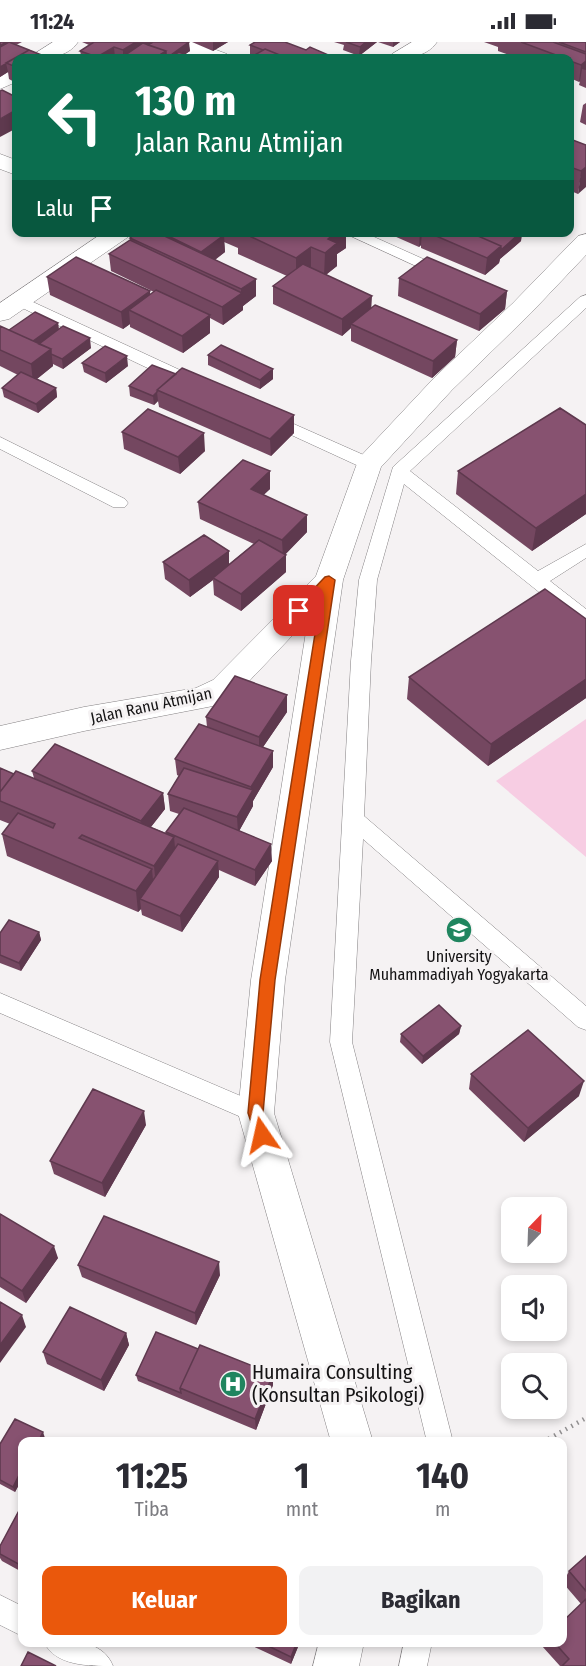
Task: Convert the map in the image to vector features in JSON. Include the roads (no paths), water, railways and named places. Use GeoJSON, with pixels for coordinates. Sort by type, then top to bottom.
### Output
{"type":"FeatureCollection","features":[{"type":"Feature","properties":{"kind":"street"},"geometry":{"type":"LineString","coordinates":[[47,54],[68,42]]}},
{"type":"Feature","properties":{"kind":"street"},"geometry":{"type":"LineString","coordinates":[[406,54],[427,42]]}},
{"type":"Feature","properties":{"kind":"street"},"geometry":{"type":"LineString","coordinates":[[187,50],[204,54]]}},
{"type":"Feature","properties":{"kind":"street"},"geometry":{"type":"LineString","coordinates":[[0,314],[113,237]]}},
{"type":"Feature","properties":{"kind":"street"},"geometry":{"type":"LineString","coordinates":[[351,1437],[256,1113],[268,980],[329,580],[369,464],[517,306],[586,241]]}},
{"type":"Feature","properties":{"kind":"street","name":"Jalan Ranu Atmijan"},"geometry":{"type":"LineString","coordinates":[[0,738],[84,719],[202,698],[214,693],[224,688],[329,580]]}},
{"type":"Feature","properties":{"kind":"street"},"geometry":{"type":"LineString","coordinates":[[336,1666],[341,1647]]}},
{"type":"Feature","properties":{"kind":"lane"},"geometry":{"type":"LineString","coordinates":[[360,237],[457,280]]}},
{"type":"Feature","properties":{"kind":"lane"},"geometry":{"type":"LineString","coordinates":[[439,1437],[341,1045],[361,661],[368,580],[399,471],[586,300]]}},
{"type":"Feature","properties":{"kind":"lane"},"geometry":{"type":"LineString","coordinates":[[20,301],[207,390]]}},
{"type":"Feature","properties":{"kind":"lane"},"geometry":{"type":"LineString","coordinates":[[250,409],[369,464]]}},
{"type":"Feature","properties":{"kind":"lane"},"geometry":{"type":"LineString","coordinates":[[0,442],[119,503]]}},
{"type":"Feature","properties":{"kind":"lane"},"geometry":{"type":"LineString","coordinates":[[399,471],[586,619]]}},
{"type":"Feature","properties":{"kind":"lane"},"geometry":{"type":"LineString","coordinates":[[536,581],[586,550]]}},
{"type":"Feature","properties":{"kind":"lane"},"geometry":{"type":"LineString","coordinates":[[354,819],[586,1020]]}},
{"type":"Feature","properties":{"kind":"lane"},"geometry":{"type":"LineString","coordinates":[[0,1003],[256,1113]]}},
{"type":"Feature","properties":{"kind":"lane"},"geometry":{"type":"LineString","coordinates":[[0,1609],[18,1620]]}},
{"type":"Feature","properties":{"kind":"lane"},"geometry":{"type":"LineString","coordinates":[[67,1647],[99,1666]]}},
{"type":"Feature","properties":{"kind":"lane"},"geometry":{"type":"LineString","coordinates":[[413,1666],[417,1647]]}},
{"type":"Feature","properties":{"kind":"place","name":"University Muhammadiyah Yogyakarta"},"geometry":{"type":"Point","coordinates":[459,930]}},
{"type":"Feature","properties":{"kind":"place","name":"Humaira Consulting (Konsultan Psikologi)"},"geometry":{"type":"Point","coordinates":[233,1384]}}]}
